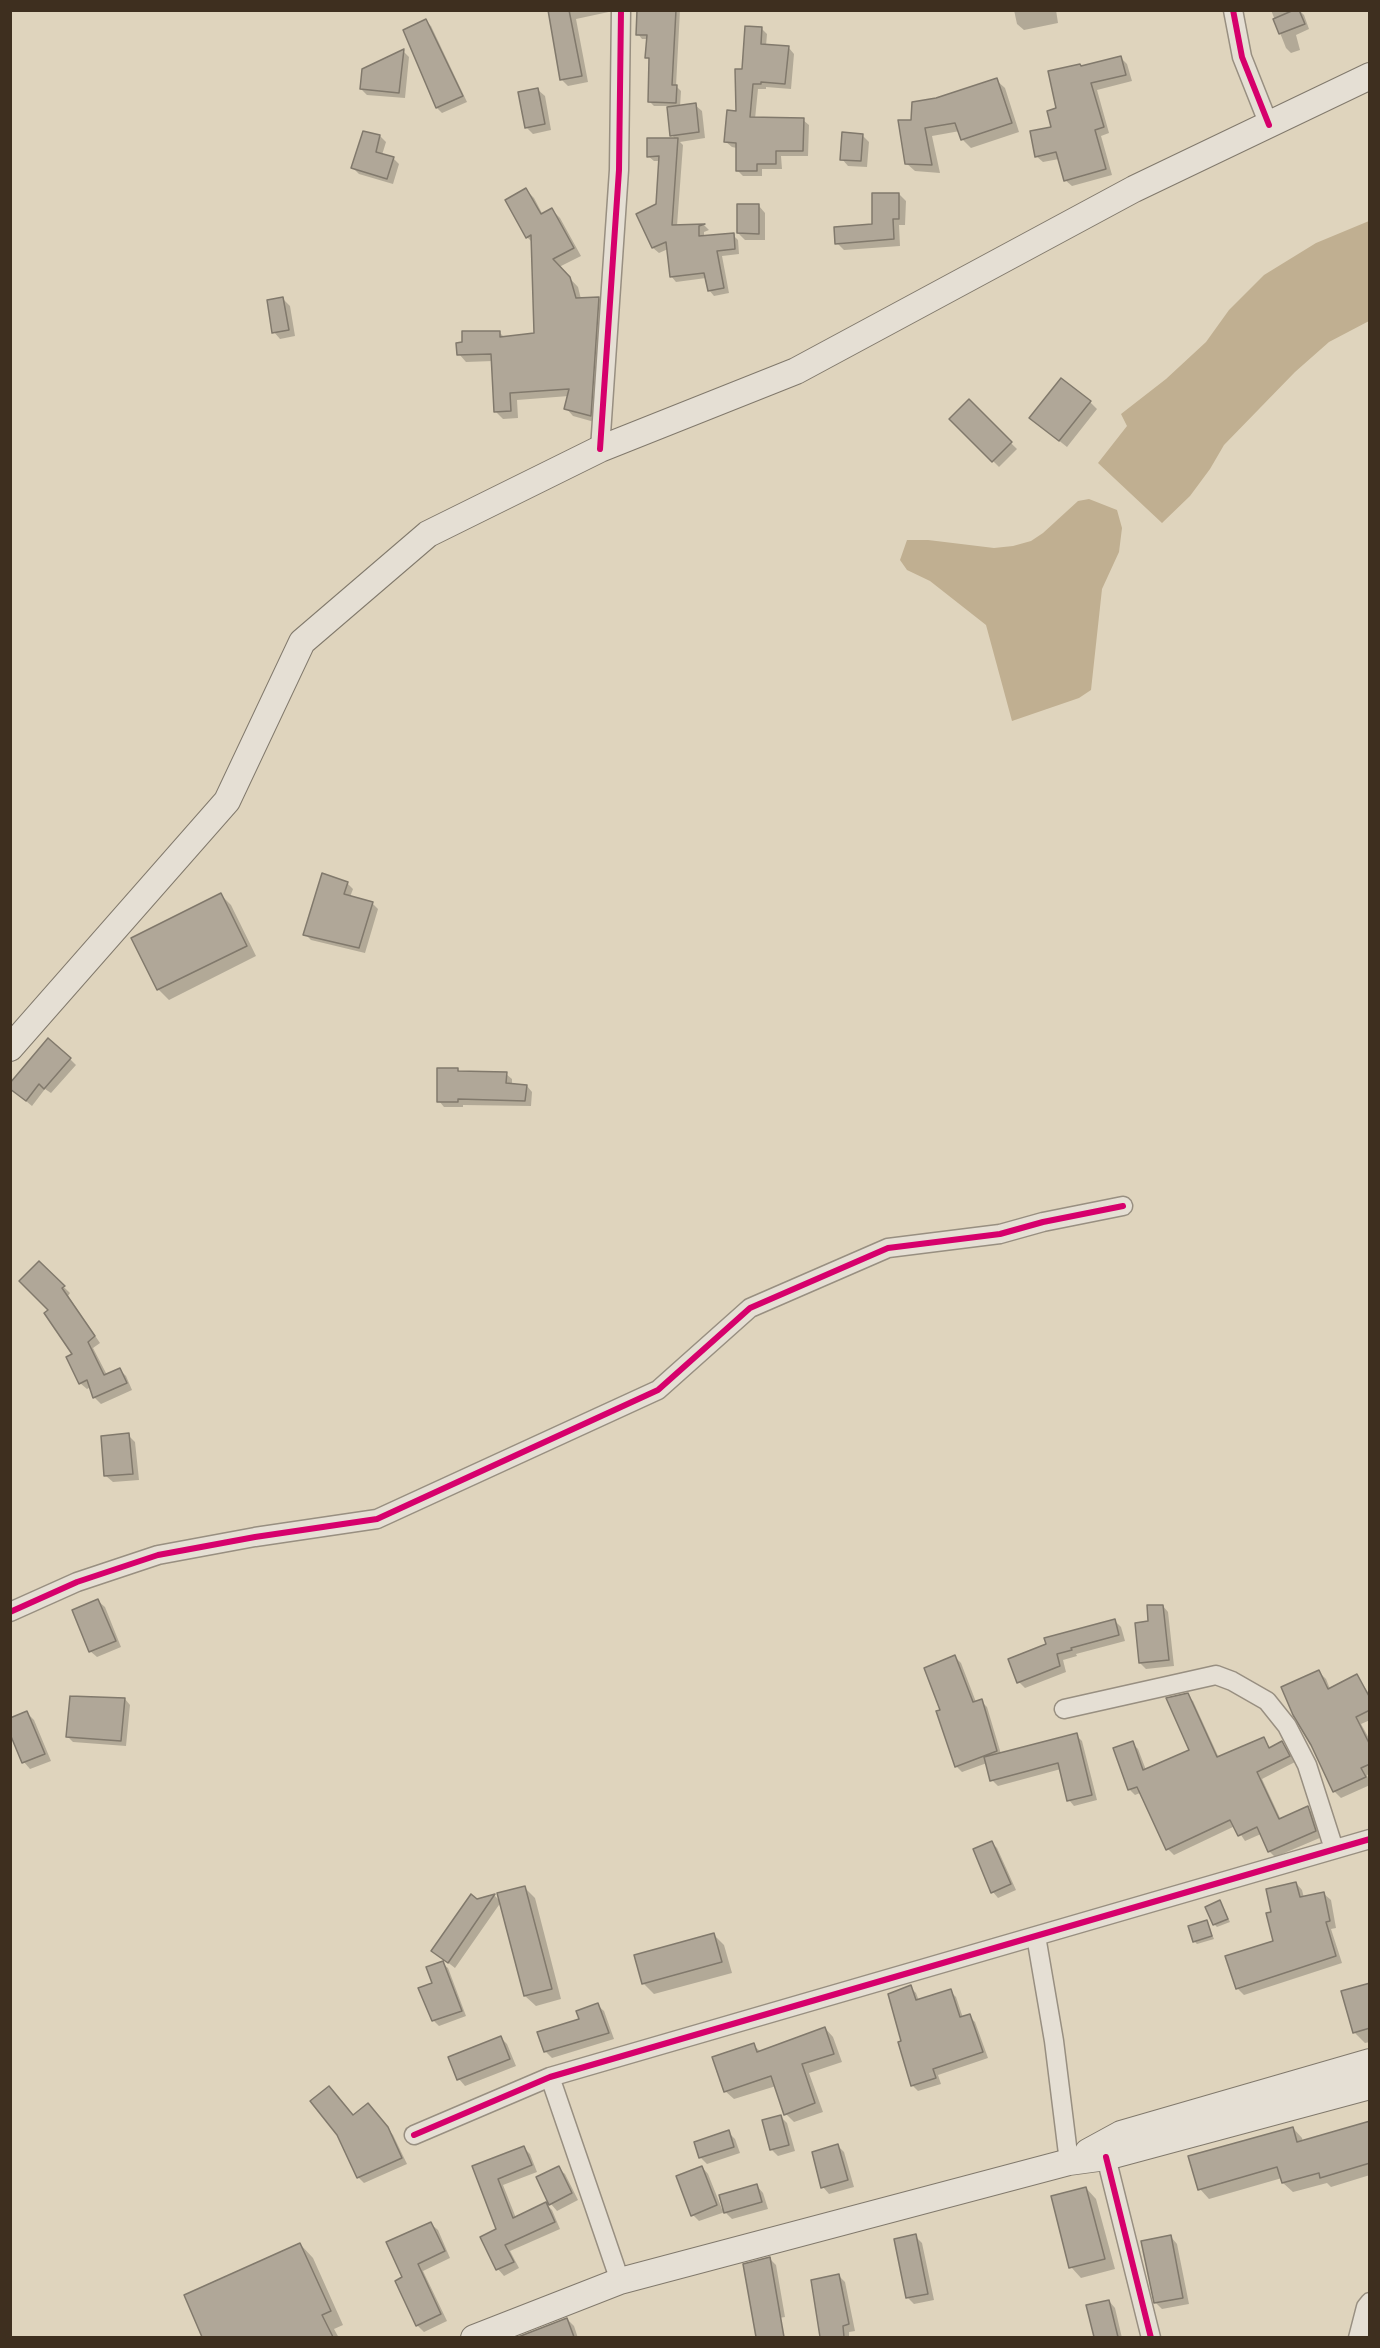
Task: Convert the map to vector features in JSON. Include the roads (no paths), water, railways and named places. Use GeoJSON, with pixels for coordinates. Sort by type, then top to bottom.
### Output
{"type":"FeatureCollection","features":[{"type":"Feature","properties":{"kind":"main road"},"geometry":{"type":"LineString","coordinates":[[10,1048],[227,801],[302,642],[428,534],[600,449],[796,371],[1134,189],[1370,76]]}},
{"type":"Feature","properties":{"kind":"main road"},"geometry":{"type":"LineString","coordinates":[[1069,2162],[1121,2134],[1370,2062]]}},
{"type":"Feature","properties":{"kind":"main road"},"geometry":{"type":"LineString","coordinates":[[474,2337],[620,2281],[1069,2162],[1106,2157],[1370,2086]]}},
{"type":"Feature","properties":{"kind":"street"},"geometry":{"type":"LineString","coordinates":[[600,449],[619,170],[621,10]]}},
{"type":"Feature","properties":{"kind":"street"},"geometry":{"type":"LineString","coordinates":[[1233,10],[1242,57],[1269,124]]}},
{"type":"Feature","properties":{"kind":"street"},"geometry":{"type":"LineString","coordinates":[[10,1612],[77,1582],[158,1555],[255,1537],[377,1519],[658,1390],[750,1308],[888,1248],[1000,1234],[1043,1222],[1123,1206]]}},
{"type":"Feature","properties":{"kind":"street"},"geometry":{"type":"LineString","coordinates":[[1064,1709],[1216,1675],[1232,1681],[1267,1701],[1287,1726],[1307,1765],[1334,1849]]}},
{"type":"Feature","properties":{"kind":"street"},"geometry":{"type":"LineString","coordinates":[[414,2135],[550,2077],[1370,1839]]}},
{"type":"Feature","properties":{"kind":"street"},"geometry":{"type":"LineString","coordinates":[[1036,1936],[1054,2041],[1069,2162]]}},
{"type":"Feature","properties":{"kind":"street"},"geometry":{"type":"LineString","coordinates":[[550,2077],[620,2281]]}},
{"type":"Feature","properties":{"kind":"street"},"geometry":{"type":"LineString","coordinates":[[1106,2157],[1150,2337]]}},
{"type":"Feature","properties":{"kind":"street"},"geometry":{"type":"LineString","coordinates":[[1358,2337],[1366,2307],[1370,2302]]}}]}
